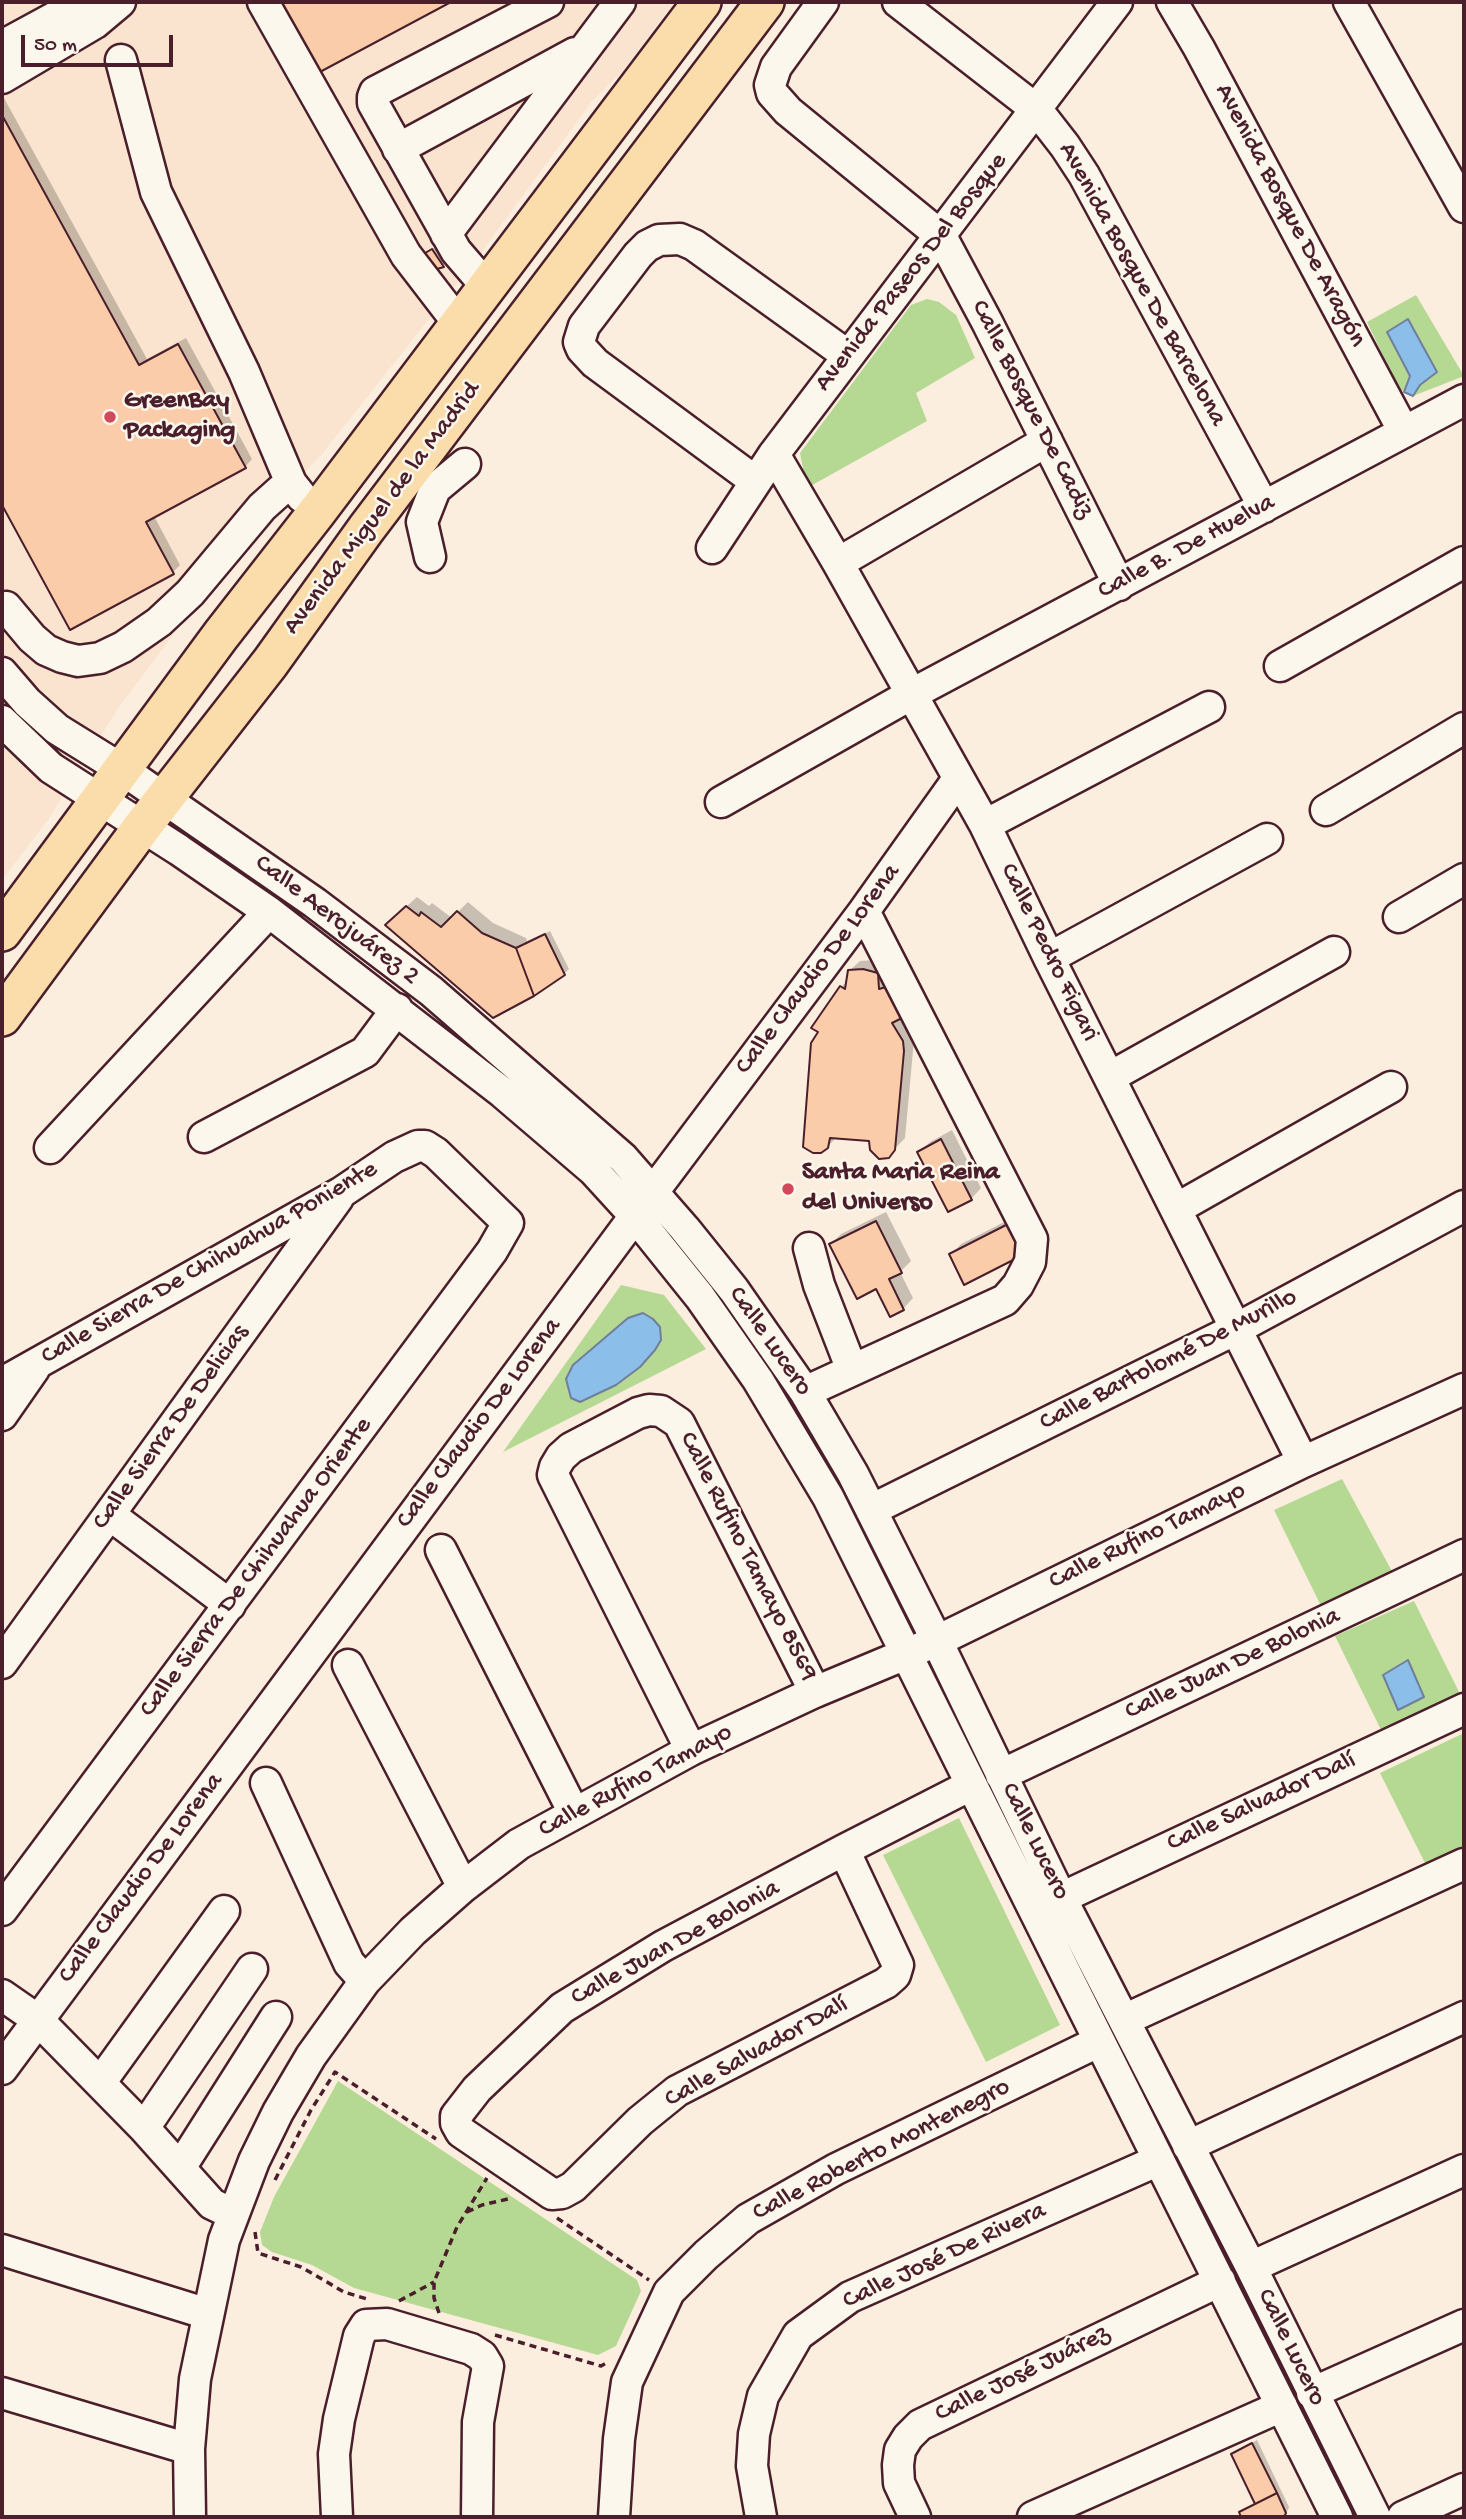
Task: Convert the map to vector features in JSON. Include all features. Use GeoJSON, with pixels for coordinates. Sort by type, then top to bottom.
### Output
{"type":"FeatureCollection","features":[{"type":"Feature","properties":{"kind":"main road","name":"Avenida Miguel de la Madrid"},"geometry":{"type":"LineString","coordinates":[[2,932],[221,635],[702,2]]}},
{"type":"Feature","properties":{"kind":"main road","name":"Avenida Miguel de la Madrid"},"geometry":{"type":"LineString","coordinates":[[2,1017],[142,827],[270,663],[366,529],[765,2]]}},
{"type":"Feature","properties":{"kind":"street"},"geometry":{"type":"LineString","coordinates":[[2,46],[83,2]]}},
{"type":"Feature","properties":{"kind":"street"},"geometry":{"type":"LineString","coordinates":[[2,78],[95,23],[120,2]]}},
{"type":"Feature","properties":{"kind":"street"},"geometry":{"type":"LineString","coordinates":[[263,2],[406,255],[459,324]]}},
{"type":"Feature","properties":{"kind":"street"},"geometry":{"type":"LineString","coordinates":[[487,287],[456,251],[446,234],[373,103],[375,92],[548,2]]}},
{"type":"Feature","properties":{"kind":"street"},"geometry":{"type":"LineString","coordinates":[[446,234],[620,2]]}},
{"type":"Feature","properties":{"kind":"street"},"geometry":{"type":"LineString","coordinates":[[822,2],[776,67],[770,85],[772,93],[788,111],[941,236]]}},
{"type":"Feature","properties":{"kind":"street","name":"Avenida Bosque De Barcelona"},"geometry":{"type":"LineString","coordinates":[[898,2],[1037,110],[1084,175],[1264,507]]}},
{"type":"Feature","properties":{"kind":"street","name":"Avenida Paseos Del Bosque"},"geometry":{"type":"LineString","coordinates":[[712,548],[755,481],[847,355],[1118,2]]}},
{"type":"Feature","properties":{"kind":"street","name":"Avenida Bosque De Aragón"},"geometry":{"type":"LineString","coordinates":[[1172,2],[1404,432]]}},
{"type":"Feature","properties":{"kind":"street"},"geometry":{"type":"LineString","coordinates":[[1349,2],[1464,207]]}},
{"type":"Feature","properties":{"kind":"street"},"geometry":{"type":"LineString","coordinates":[[398,149],[585,48]]}},
{"type":"Feature","properties":{"kind":"street"},"geometry":{"type":"LineString","coordinates":[[121,61],[156,192],[240,363],[291,482],[317,512]]}},
{"type":"Feature","properties":{"kind":"street","name":"Calle Bosque De Cadiz"},"geometry":{"type":"LineString","coordinates":[[941,236],[1119,585]]}},
{"type":"Feature","properties":{"kind":"street"},"geometry":{"type":"LineString","coordinates":[[755,481],[595,363],[579,342],[584,326],[647,246],[659,240],[680,239],[694,245],[847,355]]}},
{"type":"Feature","properties":{"kind":"street","name":"Calle B. De Huelva"},"geometry":{"type":"LineString","coordinates":[[721,802],[910,695],[1464,400]]}},
{"type":"Feature","properties":{"kind":"street"},"geometry":{"type":"LineString","coordinates":[[838,564],[1047,440]]}},
{"type":"Feature","properties":{"kind":"street","name":"Calle Pedro Figari"},"geometry":{"type":"LineString","coordinates":[[774,454],[985,825],[1049,958],[1303,1462]]}},
{"type":"Feature","properties":{"kind":"street"},"geometry":{"type":"LineString","coordinates":[[430,557],[422,522],[435,489],[465,464]]}},
{"type":"Feature","properties":{"kind":"street"},"geometry":{"type":"LineString","coordinates":[[6,607],[46,650],[78,661],[100,658],[123,647],[159,622],[190,593],[262,506],[291,482]]}},
{"type":"Feature","properties":{"kind":"street"},"geometry":{"type":"LineString","coordinates":[[1280,666],[1464,562]]}},
{"type":"Feature","properties":{"kind":"street","name":"Calle Aerojuárez 2"},"geometry":{"type":"LineString","coordinates":[[2,673],[43,717],[74,740],[315,902],[431,991],[623,1158],[644,1205]]}},
{"type":"Feature","properties":{"kind":"street"},"geometry":{"type":"LineString","coordinates":[[985,825],[1209,707]]}},
{"type":"Feature","properties":{"kind":"street","name":"Calle Aerojuárez 2"},"geometry":{"type":"LineString","coordinates":[[2,721],[51,768],[179,850],[269,912],[397,1009],[593,1170],[644,1205]]}},
{"type":"Feature","properties":{"kind":"street"},"geometry":{"type":"LineString","coordinates":[[1326,810],[1464,728]]}},
{"type":"Feature","properties":{"kind":"street"},"geometry":{"type":"LineString","coordinates":[[51,768],[74,740]]}},
{"type":"Feature","properties":{"kind":"street","name":"Calle Claudio De Lorena"},"geometry":{"type":"LineString","coordinates":[[2,2069],[864,911],[958,779]]}},
{"type":"Feature","properties":{"kind":"street"},"geometry":{"type":"LineString","coordinates":[[1049,958],[1267,839]]}},
{"type":"Feature","properties":{"kind":"street"},"geometry":{"type":"LineString","coordinates":[[1399,917],[1464,879]]}},
{"type":"Feature","properties":{"kind":"street"},"geometry":{"type":"LineString","coordinates":[[805,1392],[1005,1300],[1026,1273],[1030,1262],[1032,1239],[864,911]]}},
{"type":"Feature","properties":{"kind":"street"},"geometry":{"type":"LineString","coordinates":[[50,1148],[269,912]]}},
{"type":"Feature","properties":{"kind":"street"},"geometry":{"type":"LineString","coordinates":[[1110,1077],[1334,952]]}},
{"type":"Feature","properties":{"kind":"street"},"geometry":{"type":"LineString","coordinates":[[204,1137],[365,1052],[397,1009]]}},
{"type":"Feature","properties":{"kind":"street"},"geometry":{"type":"LineString","coordinates":[[1176,1209],[1391,1087]]}},
{"type":"Feature","properties":{"kind":"street","name":"Calle Sierra De Chihuahua Poniente"},"geometry":{"type":"LineString","coordinates":[[2,1383],[342,1192],[400,1154],[418,1146],[425,1146],[436,1153],[508,1223]]}},
{"type":"Feature","properties":{"kind":"street","name":"Calle Sierra De Delicias"},"geometry":{"type":"LineString","coordinates":[[2,1663],[342,1192]]}},
{"type":"Feature","properties":{"kind":"street","name":"Calle Lucero"},"geometry":{"type":"LineString","coordinates":[[644,1205],[685,1229],[734,1290],[805,1392],[871,1510],[1060,1898],[1251,2267],[1375,2517]]}},
{"type":"Feature","properties":{"kind":"street","name":"Calle Lucero"},"geometry":{"type":"LineString","coordinates":[[644,1205],[700,1297],[765,1391],[828,1497],[1337,2517]]}},
{"type":"Feature","properties":{"kind":"street","name":"Calle Bartolomé De Murillo"},"geometry":{"type":"LineString","coordinates":[[871,1510],[1236,1329],[1464,1206]]}},
{"type":"Feature","properties":{"kind":"street","name":"Calle Sierra De Chihuahua Oriente"},"geometry":{"type":"LineString","coordinates":[[2,1910],[492,1251],[508,1223]]}},
{"type":"Feature","properties":{"kind":"street"},"geometry":{"type":"LineString","coordinates":[[809,1248],[819,1284],[852,1370]]}},
{"type":"Feature","properties":{"kind":"street"},"geometry":{"type":"LineString","coordinates":[[2,1415],[38,1363]]}},
{"type":"Feature","properties":{"kind":"street","name":"Calle Rufino Tamayo"},"geometry":{"type":"LineString","coordinates":[[190,2517],[188,2449],[195,2379],[224,2241],[246,2217],[254,2161],[278,2112],[311,2056],[365,1981],[413,1931],[463,1887],[519,1844],[691,1750],[815,1692],[937,1641],[1303,1462],[1464,1389]]}},
{"type":"Feature","properties":{"kind":"street","name":"Calle Rufino Tamayo 8569"},"geometry":{"type":"LineString","coordinates":[[691,1750],[553,1475],[561,1457],[571,1448],[638,1413],[661,1411],[679,1423],[815,1692]]}},
{"type":"Feature","properties":{"kind":"street"},"geometry":{"type":"LineString","coordinates":[[110,1515],[230,1605]]}},
{"type":"Feature","properties":{"kind":"street"},"geometry":{"type":"LineString","coordinates":[[441,1550],[574,1813]]}},
{"type":"Feature","properties":{"kind":"street","name":"Calle Juan De Bolonia"},"geometry":{"type":"LineString","coordinates":[[1001,1775],[1464,1555]]}},
{"type":"Feature","properties":{"kind":"street"},"geometry":{"type":"LineString","coordinates":[[348,1665],[463,1887]]}},
{"type":"Feature","properties":{"kind":"street","name":"Calle Salvador Dalí"},"geometry":{"type":"LineString","coordinates":[[1060,1898],[1464,1709]]}},
{"type":"Feature","properties":{"kind":"street"},"geometry":{"type":"LineString","coordinates":[[266,1783],[349,1963],[365,1981]]}},
{"type":"Feature","properties":{"kind":"street","name":"Calle Juan De Bolonia"},"geometry":{"type":"LineString","coordinates":[[554,2202],[552,2194],[461,2132],[456,2116],[477,2089],[562,2008],[663,1946],[971,1785]]}},
{"type":"Feature","properties":{"kind":"street","name":"Calle Salvador Dalí"},"geometry":{"type":"LineString","coordinates":[[554,2202],[573,2187],[640,2121],[677,2091],[886,1983],[895,1975],[898,1965],[844,1850]]}},
{"type":"Feature","properties":{"kind":"street"},"geometry":{"type":"LineString","coordinates":[[1124,2020],[1464,1864]]}},
{"type":"Feature","properties":{"kind":"street"},"geometry":{"type":"LineString","coordinates":[[100,2083],[224,1911]]}},
{"type":"Feature","properties":{"kind":"street"},"geometry":{"type":"LineString","coordinates":[[144,2128],[252,1969]]}},
{"type":"Feature","properties":{"kind":"street"},"geometry":{"type":"LineString","coordinates":[[2,1995],[38,2020],[144,2128],[212,2204],[246,2217]]}},
{"type":"Feature","properties":{"kind":"street"},"geometry":{"type":"LineString","coordinates":[[180,2168],[276,2017]]}},
{"type":"Feature","properties":{"kind":"street"},"geometry":{"type":"LineString","coordinates":[[1188,2146],[1464,2017]]}},
{"type":"Feature","properties":{"kind":"street","name":"Calle Roberto Montenegro"},"geometry":{"type":"LineString","coordinates":[[614,2517],[619,2439],[627,2382],[669,2292],[706,2255],[748,2219],[836,2169],[1098,2042]]}},
{"type":"Feature","properties":{"kind":"street","name":"Calle José De Rivera"},"geometry":{"type":"LineString","coordinates":[[761,2517],[752,2466],[754,2434],[763,2396],[798,2335],[850,2297],[1159,2160]]}},
{"type":"Feature","properties":{"kind":"street"},"geometry":{"type":"LineString","coordinates":[[1251,2267],[1464,2170]]}},
{"type":"Feature","properties":{"kind":"street"},"geometry":{"type":"LineString","coordinates":[[2,2250],[208,2314]]}},
{"type":"Feature","properties":{"kind":"street","name":"Calle José Juárez"},"geometry":{"type":"LineString","coordinates":[[915,2517],[899,2483],[898,2465],[900,2450],[920,2425],[1220,2281]]}},
{"type":"Feature","properties":{"kind":"street"},"geometry":{"type":"LineString","coordinates":[[337,2517],[334,2454],[339,2419],[367,2312],[387,2324],[471,2349],[483,2344],[488,2366],[478,2422],[477,2517]]}},
{"type":"Feature","properties":{"kind":"street"},"geometry":{"type":"LineString","coordinates":[[1312,2393],[1464,2325]]}},
{"type":"Feature","properties":{"kind":"street"},"geometry":{"type":"LineString","coordinates":[[2,2393],[188,2449]]}},
{"type":"Feature","properties":{"kind":"street"},"geometry":{"type":"LineString","coordinates":[[1033,2517],[1282,2406]]}},
{"type":"Feature","properties":{"kind":"street"},"geometry":{"type":"LineString","coordinates":[[1403,2517],[1464,2489]]}},
{"type":"Feature","properties":{"kind":"path"},"geometry":{"type":"LineString","coordinates":[[274,2182],[311,2110],[335,2072],[445,2145]]}},
{"type":"Feature","properties":{"kind":"path"},"geometry":{"type":"LineString","coordinates":[[434,2282],[457,2227],[500,2158]]}},
{"type":"Feature","properties":{"kind":"path"},"geometry":{"type":"LineString","coordinates":[[467,2212],[482,2205],[516,2198]]}},
{"type":"Feature","properties":{"kind":"path"},"geometry":{"type":"LineString","coordinates":[[554,2202],[653,2283]]}},
{"type":"Feature","properties":{"kind":"path"},"geometry":{"type":"LineString","coordinates":[[246,2217],[254,2234],[258,2253],[301,2267],[344,2292],[367,2312]]}},
{"type":"Feature","properties":{"kind":"path"},"geometry":{"type":"LineString","coordinates":[[431,2316],[444,2320]]}},
{"type":"Feature","properties":{"kind":"path"},"geometry":{"type":"LineString","coordinates":[[483,2344],[601,2366],[611,2360]]}},
{"type":"Feature","properties":{"kind":"shaded area"},"geometry":{"type":"Polygon","coordinates":[[[2,2],[674,2],[622,72],[593,100],[478,257],[323,453],[255,525],[117,710],[48,820],[2,880],[2,2]]]}},
{"type":"Feature","properties":{"kind":"green space"},"geometry":{"type":"Polygon","coordinates":[[[1416,295],[1464,376],[1413,396],[1399,389],[1367,322],[1416,295]]]}},
{"type":"Feature","properties":{"kind":"green space"},"geometry":{"type":"Polygon","coordinates":[[[927,299],[939,302],[956,315],[975,358],[916,393],[927,421],[807,488],[800,453],[911,305],[927,299]]]}},
{"type":"Feature","properties":{"kind":"green space"},"geometry":{"type":"Polygon","coordinates":[[[621,1285],[664,1295],[706,1349],[503,1452],[621,1285]]]}},
{"type":"Feature","properties":{"kind":"green space"},"geometry":{"type":"Polygon","coordinates":[[[1342,1479],[1394,1575],[1322,1608],[1274,1510],[1342,1479]]]}},
{"type":"Feature","properties":{"kind":"green space"},"geometry":{"type":"Polygon","coordinates":[[[1414,1601],[1462,1698],[1382,1732],[1335,1636],[1414,1601]]]}},
{"type":"Feature","properties":{"kind":"green space"},"geometry":{"type":"Polygon","coordinates":[[[1464,1733],[1464,1847],[1425,1863],[1380,1773],[1464,1733]]]}},
{"type":"Feature","properties":{"kind":"green space"},"geometry":{"type":"Polygon","coordinates":[[[959,1818],[1060,2025],[986,2062],[883,1855],[959,1818]]]}},
{"type":"Feature","properties":{"kind":"green space"},"geometry":{"type":"Polygon","coordinates":[[[338,2081],[637,2280],[641,2291],[616,2346],[598,2355],[354,2288],[312,2265],[272,2252],[262,2245],[260,2232],[274,2197],[338,2081]]]}},
{"type":"Feature","properties":{"kind":"water"},"geometry":{"type":"Polygon","coordinates":[[[1408,319],[1437,372],[1420,385],[1413,396],[1404,392],[1410,376],[1387,332],[1408,319]]]}},
{"type":"Feature","properties":{"kind":"water"},"geometry":{"type":"Polygon","coordinates":[[[643,1313],[660,1327],[661,1340],[655,1350],[640,1367],[616,1385],[580,1402],[571,1398],[566,1379],[573,1365],[628,1318],[643,1313]]]}},
{"type":"Feature","properties":{"kind":"water"},"geometry":{"type":"Polygon","coordinates":[[[1408,1660],[1424,1697],[1398,1710],[1383,1675],[1408,1660]]]}},
{"type":"Feature","properties":{"kind":"building"},"geometry":{"type":"Polygon","coordinates":[[[279,2],[451,2],[318,73],[279,2]]]}},
{"type":"Feature","properties":{"kind":"building","name":"GreenBay Packaging"},"geometry":{"type":"Polygon","coordinates":[[[2,115],[139,365],[178,344],[246,468],[146,522],[174,574],[70,630],[2,505],[2,115]]]}},
{"type":"Feature","properties":{"kind":"building"},"geometry":{"type":"Polygon","coordinates":[[[432,249],[444,267],[437,269],[420,256],[432,249]]]}},
{"type":"Feature","properties":{"kind":"building"},"geometry":{"type":"Polygon","coordinates":[[[406,906],[419,916],[421,912],[441,927],[457,911],[482,933],[516,948],[534,996],[493,1018],[385,925],[406,906]]]}},
{"type":"Feature","properties":{"kind":"building"},"geometry":{"type":"Polygon","coordinates":[[[545,934],[565,975],[534,996],[516,948],[545,934]]]}},
{"type":"Feature","properties":{"kind":"building"},"geometry":{"type":"Polygon","coordinates":[[[863,969],[878,973],[879,989],[886,987],[902,1018],[892,1023],[903,1041],[904,1051],[895,1150],[889,1158],[879,1159],[870,1150],[869,1141],[830,1138],[828,1148],[821,1153],[813,1153],[803,1147],[811,1043],[818,1032],[811,1028],[840,986],[845,989],[848,970],[863,969]]]}},
{"type":"Feature","properties":{"kind":"building"},"geometry":{"type":"Polygon","coordinates":[[[941,1139],[972,1200],[948,1212],[917,1152],[941,1139]]]}},
{"type":"Feature","properties":{"kind":"building"},"geometry":{"type":"Polygon","coordinates":[[[876,1221],[902,1273],[889,1279],[904,1310],[890,1317],[876,1289],[857,1299],[829,1244],[876,1221]]]}},
{"type":"Feature","properties":{"kind":"building"},"geometry":{"type":"Polygon","coordinates":[[[1008,1224],[1023,1255],[964,1285],[949,1254],[1008,1224]]]}},
{"type":"Feature","properties":{"kind":"building"},"geometry":{"type":"Polygon","coordinates":[[[1252,2443],[1277,2493],[1255,2504],[1231,2454],[1252,2443]]]}},
{"type":"Feature","properties":{"kind":"building"},"geometry":{"type":"Polygon","coordinates":[[[1277,2493],[1286,2513],[1284,2517],[1241,2517],[1239,2512],[1277,2493]]]}},
{"type":"Feature","properties":{"kind":"place","name":"GreenBay Packaging"},"geometry":{"type":"Point","coordinates":[110,417]}},
{"type":"Feature","properties":{"kind":"place","name":"Santa Maria Reina del Universo"},"geometry":{"type":"Point","coordinates":[788,1189]}}]}
